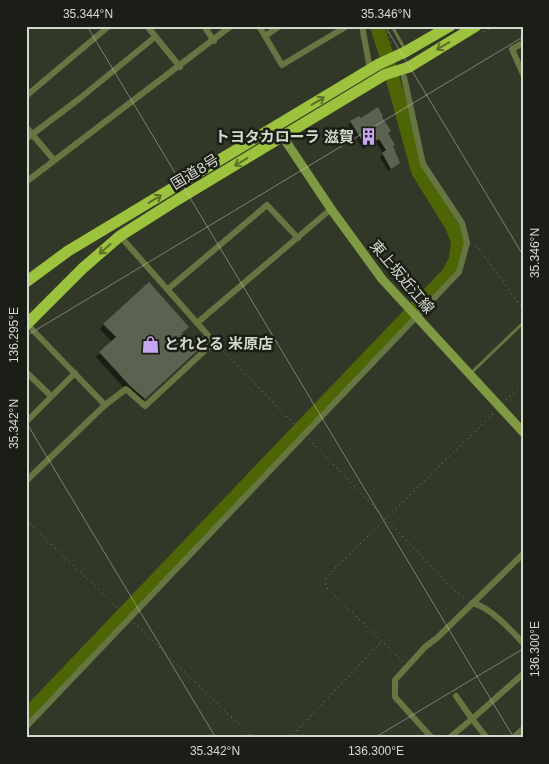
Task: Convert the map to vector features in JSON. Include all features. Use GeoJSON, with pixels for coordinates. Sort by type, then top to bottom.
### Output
{"type":"FeatureCollection","features":[{"type":"Feature","properties":{"kind":"highway","name":"国道8号"},"geometry":{"type":"LineString","coordinates":[[26,282],[68,251],[375,66],[450,26]]}},
{"type":"Feature","properties":{"kind":"highway","name":"国道8号"},"geometry":{"type":"LineString","coordinates":[[26,324],[120,236],[384,75],[407,72],[468,28]]}},
{"type":"Feature","properties":{"kind":"main road","name":"東上坂近江線"},"geometry":{"type":"LineString","coordinates":[[276,126],[331,209],[382,279],[523,432]]}},
{"type":"Feature","properties":{"kind":"street"},"geometry":{"type":"LineString","coordinates":[[26,96],[109,26]]}},
{"type":"Feature","properties":{"kind":"street"},"geometry":{"type":"LineString","coordinates":[[147,26],[180,67]]}},
{"type":"Feature","properties":{"kind":"street"},"geometry":{"type":"LineString","coordinates":[[204,26],[214,41]]}},
{"type":"Feature","properties":{"kind":"street"},"geometry":{"type":"LineString","coordinates":[[26,182],[232,26]]}},
{"type":"Feature","properties":{"kind":"street"},"geometry":{"type":"LineString","coordinates":[[259,26],[282,65],[347,26]]}},
{"type":"Feature","properties":{"kind":"street"},"geometry":{"type":"LineString","coordinates":[[265,36],[280,26]]}},
{"type":"Feature","properties":{"kind":"street"},"geometry":{"type":"LineString","coordinates":[[362,26],[375,66]]}},
{"type":"Feature","properties":{"kind":"street"},"geometry":{"type":"LineString","coordinates":[[29,136],[79,99],[155,37]]}},
{"type":"Feature","properties":{"kind":"street"},"geometry":{"type":"LineString","coordinates":[[523,43],[512,49],[523,74]]}},
{"type":"Feature","properties":{"kind":"street"},"geometry":{"type":"LineString","coordinates":[[26,727],[305,436],[413,314],[459,272],[467,243],[462,223],[423,164],[407,72]]}},
{"type":"Feature","properties":{"kind":"street"},"geometry":{"type":"LineString","coordinates":[[26,127],[29,136],[54,160]]}},
{"type":"Feature","properties":{"kind":"street"},"geometry":{"type":"LineString","coordinates":[[168,289],[267,205],[298,238]]}},
{"type":"Feature","properties":{"kind":"street"},"geometry":{"type":"LineString","coordinates":[[197,324],[331,209]]}},
{"type":"Feature","properties":{"kind":"street"},"geometry":{"type":"LineString","coordinates":[[26,481],[105,405],[126,388],[144,406],[214,342],[120,236]]}},
{"type":"Feature","properties":{"kind":"street"},"geometry":{"type":"LineString","coordinates":[[26,324],[105,405]]}},
{"type":"Feature","properties":{"kind":"street"},"geometry":{"type":"LineString","coordinates":[[26,372],[51,396]]}},
{"type":"Feature","properties":{"kind":"street"},"geometry":{"type":"LineString","coordinates":[[26,422],[75,373]]}},
{"type":"Feature","properties":{"kind":"street"},"geometry":{"type":"LineString","coordinates":[[432,738],[395,697],[395,680],[407,666],[523,554]]}},
{"type":"Feature","properties":{"kind":"street"},"geometry":{"type":"LineString","coordinates":[[472,603],[479,604],[511,630],[523,643]]}},
{"type":"Feature","properties":{"kind":"street"},"geometry":{"type":"LineString","coordinates":[[449,738],[523,674]]}},
{"type":"Feature","properties":{"kind":"street"},"geometry":{"type":"LineString","coordinates":[[456,696],[487,738]]}},
{"type":"Feature","properties":{"kind":"street"},"geometry":{"type":"LineString","coordinates":[[513,738],[523,729]]}},
{"type":"Feature","properties":{"kind":"lane"},"geometry":{"type":"LineString","coordinates":[[392,26],[404,49]]}},
{"type":"Feature","properties":{"kind":"lane"},"geometry":{"type":"LineString","coordinates":[[469,375],[523,324]]}},
{"type":"Feature","properties":{"kind":"path"},"geometry":{"type":"LineString","coordinates":[[387,26],[392,45]]}},
{"type":"Feature","properties":{"kind":"path"},"geometry":{"type":"LineString","coordinates":[[467,243],[478,247],[523,309]]}},
{"type":"Feature","properties":{"kind":"path"},"geometry":{"type":"LineString","coordinates":[[214,342],[295,426]]}},
{"type":"Feature","properties":{"kind":"path"},"geometry":{"type":"LineString","coordinates":[[407,666],[326,588],[325,581],[523,384]]}},
{"type":"Feature","properties":{"kind":"path"},"geometry":{"type":"LineString","coordinates":[[305,436],[455,591],[472,603]]}},
{"type":"Feature","properties":{"kind":"path"},"geometry":{"type":"LineString","coordinates":[[26,520],[119,609]]}},
{"type":"Feature","properties":{"kind":"path"},"geometry":{"type":"LineString","coordinates":[[129,618],[253,738]]}},
{"type":"Feature","properties":{"kind":"path"},"geometry":{"type":"LineString","coordinates":[[290,738],[382,641]]}},
{"type":"Feature","properties":{"kind":"building","name":"トヨタカローラ 滋賀"},"geometry":{"type":"Polygon","coordinates":[[[378,107],[391,131],[388,133],[395,145],[393,146],[400,163],[391,169],[382,153],[386,150],[379,139],[366,147],[350,121],[359,116],[361,118],[378,107]]]}},
{"type":"Feature","properties":{"kind":"building","name":"とれとる 米原店"},"geometry":{"type":"Polygon","coordinates":[[[149,282],[189,327],[182,333],[198,350],[145,399],[130,386],[99,352],[116,337],[103,324],[149,282]]]}},
{"type":"Feature","properties":{"kind":"waterway"},"geometry":{"type":"LineString","coordinates":[[26,716],[449,273],[456,259],[458,242],[452,226],[418,171],[377,26]]}},
{"type":"Feature","properties":{"kind":"place","name":"トヨタカローラ 滋賀"},"geometry":{"type":"Point","coordinates":[368,137]}},
{"type":"Feature","properties":{"kind":"place","name":"とれとる 米原店"},"geometry":{"type":"Point","coordinates":[150,344]}}]}
